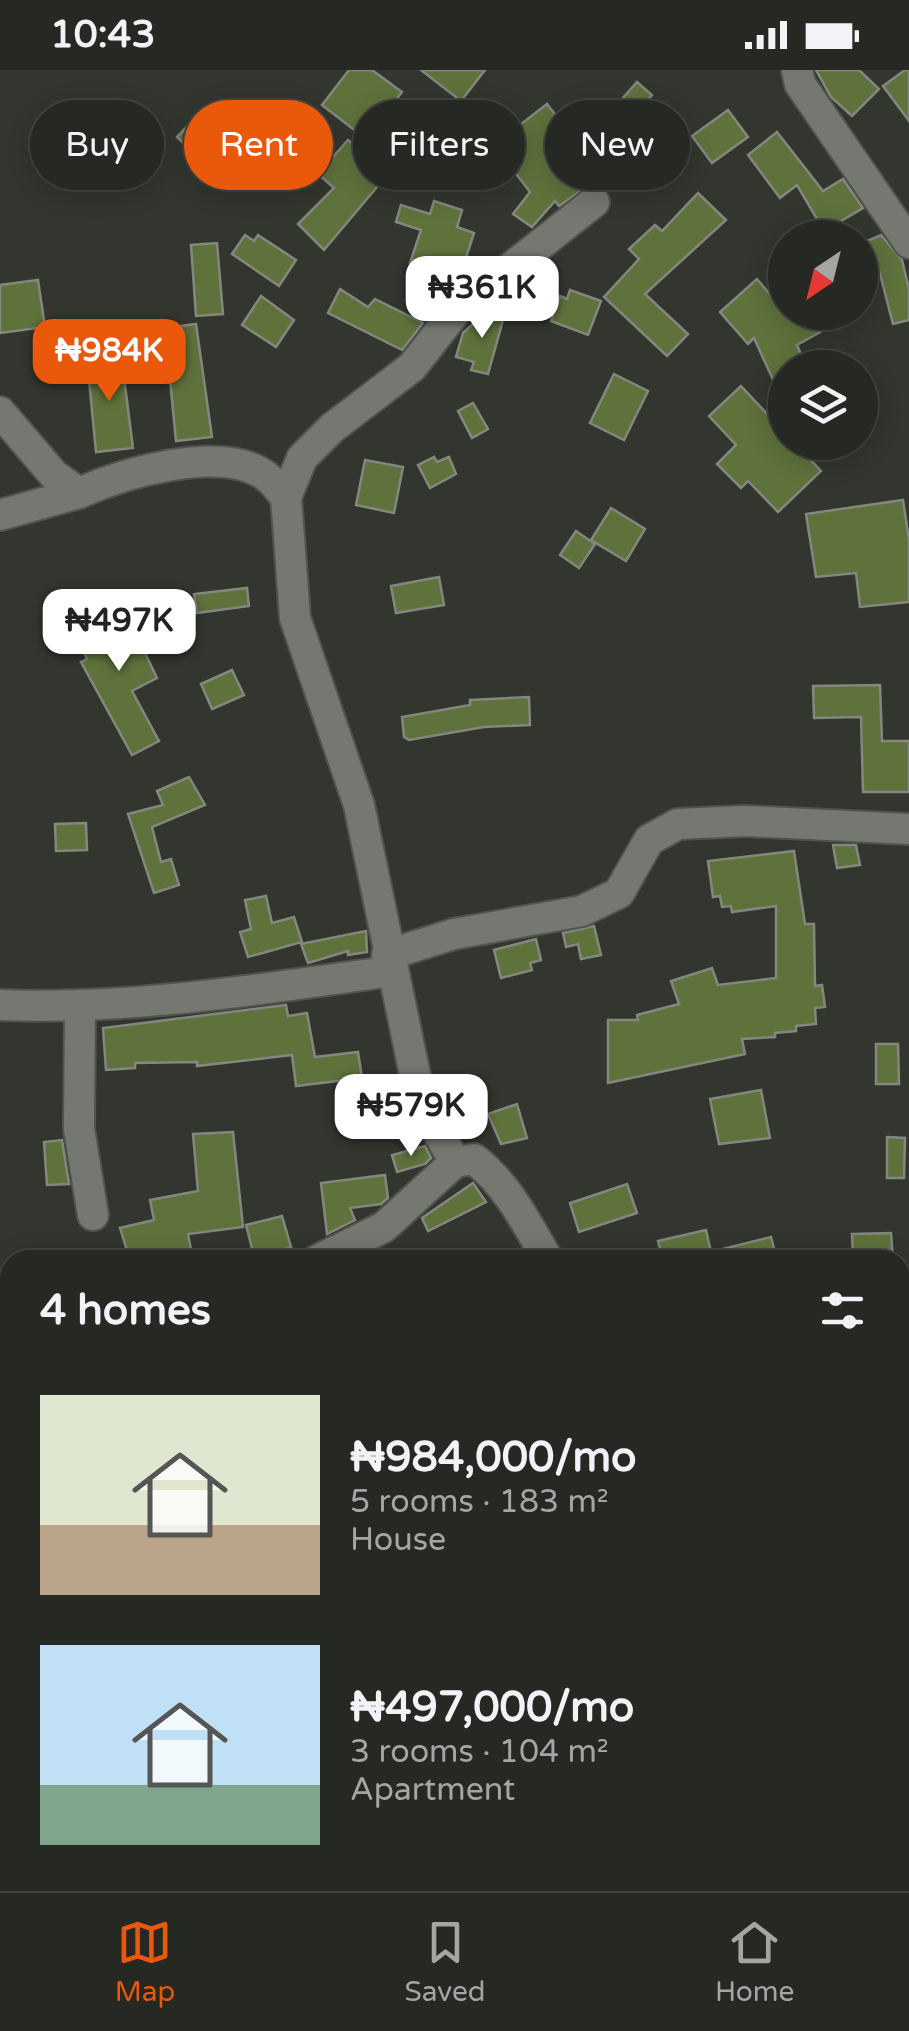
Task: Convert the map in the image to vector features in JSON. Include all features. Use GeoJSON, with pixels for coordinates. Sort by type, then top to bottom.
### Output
{"type":"FeatureCollection","features":[{"type":"Feature","properties":{"kind":"street"},"geometry":{"type":"LineString","coordinates":[[797,70],[800,84],[909,243]]}},
{"type":"Feature","properties":{"kind":"street"},"geometry":{"type":"LineString","coordinates":[[455,1162],[434,1125],[415,1074],[359,805],[296,618],[286,496],[302,458],[332,428],[412,367],[454,312],[594,202]]}},
{"type":"Feature","properties":{"kind":"street"},"geometry":{"type":"LineString","coordinates":[[0,412],[54,475],[79,493]]}},
{"type":"Feature","properties":{"kind":"street"},"geometry":{"type":"LineString","coordinates":[[0,515],[79,493],[108,480],[188,462],[246,468],[264,474],[286,496]]}},
{"type":"Feature","properties":{"kind":"street"},"geometry":{"type":"LineString","coordinates":[[0,1005],[80,1005],[238,992],[390,963],[454,934],[582,911],[619,893],[649,840],[678,824],[764,822],[909,829]]}},
{"type":"Feature","properties":{"kind":"street"},"geometry":{"type":"LineString","coordinates":[[80,1005],[80,1129],[93,1215]]}},
{"type":"Feature","properties":{"kind":"street"},"geometry":{"type":"LineString","coordinates":[[338,1250],[384,1227],[455,1162],[474,1159],[490,1170],[508,1192],[542,1250]]}},
{"type":"Feature","properties":{"kind":"building"},"geometry":{"type":"Polygon","coordinates":[[[349,70],[372,70],[402,92],[396,100],[353,100],[353,129],[333,114],[333,100],[326,100],[349,70]]]}},
{"type":"Feature","properties":{"kind":"building"},"geometry":{"type":"Polygon","coordinates":[[[421,70],[485,70],[460,100],[421,70]]]}},
{"type":"Feature","properties":{"kind":"building"},"geometry":{"type":"Polygon","coordinates":[[[816,70],[859,70],[879,89],[852,116],[831,97],[816,70]]]}},
{"type":"Feature","properties":{"kind":"building"},"geometry":{"type":"Polygon","coordinates":[[[909,70],[909,121],[883,86],[909,70]]]}},
{"type":"Feature","properties":{"kind":"building"},"geometry":{"type":"Polygon","coordinates":[[[637,82],[652,95],[648,100],[621,100],[637,82]]]}},
{"type":"Feature","properties":{"kind":"building"},"geometry":{"type":"Polygon","coordinates":[[[545,106],[545,190],[582,190],[559,206],[555,201],[532,227],[513,214],[530,192],[525,185],[525,121],[545,106]]]}},
{"type":"Feature","properties":{"kind":"building"},"geometry":{"type":"Polygon","coordinates":[[[728,110],[748,137],[712,163],[692,136],[728,110]]]}},
{"type":"Feature","properties":{"kind":"building"},"geometry":{"type":"Polygon","coordinates":[[[777,132],[823,191],[843,179],[863,208],[843,220],[818,220],[797,185],[780,198],[748,155],[777,132]]]}},
{"type":"Feature","properties":{"kind":"building"},"geometry":{"type":"Polygon","coordinates":[[[348,140],[353,144],[353,190],[375,190],[324,250],[298,224],[333,190],[333,157],[348,140]]]}},
{"type":"Feature","properties":{"kind":"building"},"geometry":{"type":"Polygon","coordinates":[[[698,193],[726,220],[645,294],[688,334],[667,356],[604,297],[639,259],[629,249],[655,225],[662,231],[698,193]]]}},
{"type":"Feature","properties":{"kind":"building"},"geometry":{"type":"Polygon","coordinates":[[[434,201],[462,210],[457,227],[474,233],[459,280],[410,263],[421,230],[396,222],[401,205],[430,214],[434,201]]]}},
{"type":"Feature","properties":{"kind":"building"},"geometry":{"type":"Polygon","coordinates":[[[245,235],[254,241],[258,235],[296,260],[279,286],[232,254],[245,235]]]}},
{"type":"Feature","properties":{"kind":"building"},"geometry":{"type":"Polygon","coordinates":[[[881,235],[902,260],[909,289],[909,320],[893,324],[878,270],[881,235]]]}},
{"type":"Feature","properties":{"kind":"building"},"geometry":{"type":"Polygon","coordinates":[[[217,243],[223,314],[196,316],[191,245],[217,243]]]}},
{"type":"Feature","properties":{"kind":"building"},"geometry":{"type":"Polygon","coordinates":[[[757,279],[768,292],[768,330],[824,330],[797,345],[799,350],[768,350],[768,369],[754,338],[748,344],[720,312],[757,279]]]}},
{"type":"Feature","properties":{"kind":"building"},"geometry":{"type":"Polygon","coordinates":[[[38,280],[45,327],[0,333],[0,285],[38,280]]]}},
{"type":"Feature","properties":{"kind":"building"},"geometry":{"type":"Polygon","coordinates":[[[340,289],[368,307],[375,299],[423,323],[402,350],[328,313],[340,289]]]}},
{"type":"Feature","properties":{"kind":"building"},"geometry":{"type":"Polygon","coordinates":[[[570,290],[601,301],[588,335],[551,321],[560,296],[567,299],[570,290]]]}},
{"type":"Feature","properties":{"kind":"building"},"geometry":{"type":"Polygon","coordinates":[[[261,296],[294,320],[276,347],[242,325],[261,296]]]}},
{"type":"Feature","properties":{"kind":"building"},"geometry":{"type":"Polygon","coordinates":[[[489,309],[505,313],[488,374],[471,370],[474,362],[456,357],[463,333],[489,309]]]}},
{"type":"Feature","properties":{"kind":"building"},"geometry":{"type":"Polygon","coordinates":[[[196,324],[212,437],[176,441],[165,328],[196,324]]]}},
{"type":"Feature","properties":{"kind":"building"},"geometry":{"type":"Polygon","coordinates":[[[121,354],[133,448],[96,452],[87,359],[121,354]]]}},
{"type":"Feature","properties":{"kind":"building"},"geometry":{"type":"Polygon","coordinates":[[[614,374],[648,391],[624,440],[590,423],[614,374]]]}},
{"type":"Feature","properties":{"kind":"building"},"geometry":{"type":"Polygon","coordinates":[[[741,386],[768,415],[768,460],[811,460],[821,471],[778,512],[748,481],[741,488],[717,464],[736,445],[709,416],[741,386]]]}},
{"type":"Feature","properties":{"kind":"building"},"geometry":{"type":"Polygon","coordinates":[[[473,403],[488,429],[472,438],[458,411],[473,403]]]}},
{"type":"Feature","properties":{"kind":"building"},"geometry":{"type":"Polygon","coordinates":[[[434,457],[437,462],[449,457],[456,474],[430,488],[418,465],[434,457]]]}},
{"type":"Feature","properties":{"kind":"building"},"geometry":{"type":"Polygon","coordinates":[[[365,460],[403,467],[394,513],[356,505],[365,460]]]}},
{"type":"Feature","properties":{"kind":"building"},"geometry":{"type":"Polygon","coordinates":[[[903,500],[909,540],[909,602],[860,607],[856,573],[816,577],[806,514],[903,500]]]}},
{"type":"Feature","properties":{"kind":"building"},"geometry":{"type":"Polygon","coordinates":[[[611,508],[645,529],[626,561],[591,540],[611,508]]]}},
{"type":"Feature","properties":{"kind":"building"},"geometry":{"type":"Polygon","coordinates":[[[576,531],[595,544],[579,568],[560,555],[576,531]]]}},
{"type":"Feature","properties":{"kind":"building"},"geometry":{"type":"Polygon","coordinates":[[[439,577],[444,605],[396,613],[391,586],[439,577]]]}},
{"type":"Feature","properties":{"kind":"building"},"geometry":{"type":"Polygon","coordinates":[[[247,588],[249,606],[197,613],[194,594],[247,588]]]}},
{"type":"Feature","properties":{"kind":"building"},"geometry":{"type":"Polygon","coordinates":[[[123,607],[157,678],[132,691],[159,741],[132,755],[81,662],[87,659],[74,628],[123,607]]]}},
{"type":"Feature","properties":{"kind":"building"},"geometry":{"type":"Polygon","coordinates":[[[232,670],[244,695],[212,709],[201,684],[232,670]]]}},
{"type":"Feature","properties":{"kind":"building"},"geometry":{"type":"Polygon","coordinates":[[[880,685],[882,741],[909,741],[909,792],[863,792],[861,717],[814,718],[813,686],[880,685]]]}},
{"type":"Feature","properties":{"kind":"building"},"geometry":{"type":"Polygon","coordinates":[[[529,697],[530,725],[484,727],[409,740],[404,737],[402,717],[470,705],[470,700],[529,697]]]}},
{"type":"Feature","properties":{"kind":"building"},"geometry":{"type":"Polygon","coordinates":[[[189,777],[205,805],[152,827],[161,862],[171,859],[179,885],[154,893],[128,814],[163,805],[157,791],[189,777]]]}},
{"type":"Feature","properties":{"kind":"building"},"geometry":{"type":"Polygon","coordinates":[[[86,823],[87,850],[56,851],[55,824],[86,823]]]}},
{"type":"Feature","properties":{"kind":"building"},"geometry":{"type":"Polygon","coordinates":[[[833,845],[856,845],[860,865],[837,868],[833,845]]]}},
{"type":"Feature","properties":{"kind":"building"},"geometry":{"type":"Polygon","coordinates":[[[794,851],[805,924],[814,924],[815,986],[822,985],[825,1007],[815,1008],[816,1024],[796,1026],[796,1031],[775,1033],[775,1037],[742,1039],[745,1054],[608,1083],[608,1020],[638,1020],[637,1015],[679,1004],[671,981],[712,968],[718,985],[776,978],[776,906],[732,912],[731,906],[722,907],[720,896],[713,897],[708,861],[794,851]]]}},
{"type":"Feature","properties":{"kind":"building"},"geometry":{"type":"Polygon","coordinates":[[[266,896],[272,923],[294,917],[302,942],[248,957],[240,932],[251,929],[245,900],[266,896]]]}},
{"type":"Feature","properties":{"kind":"building"},"geometry":{"type":"Polygon","coordinates":[[[594,926],[601,955],[581,959],[578,944],[566,947],[563,933],[594,926]]]}},
{"type":"Feature","properties":{"kind":"building"},"geometry":{"type":"Polygon","coordinates":[[[366,931],[367,952],[348,955],[348,951],[308,963],[301,944],[366,931]]]}},
{"type":"Feature","properties":{"kind":"building"},"geometry":{"type":"Polygon","coordinates":[[[536,939],[541,960],[530,963],[532,970],[501,978],[494,950],[536,939]]]}},
{"type":"Feature","properties":{"kind":"building"},"geometry":{"type":"Polygon","coordinates":[[[286,1005],[288,1016],[307,1013],[315,1057],[358,1052],[362,1078],[296,1086],[292,1055],[197,1066],[197,1062],[135,1063],[135,1068],[106,1070],[103,1028],[286,1005]]]}},
{"type":"Feature","properties":{"kind":"building"},"geometry":{"type":"Polygon","coordinates":[[[876,1044],[898,1044],[899,1084],[876,1084],[876,1044]]]}},
{"type":"Feature","properties":{"kind":"building"},"geometry":{"type":"Polygon","coordinates":[[[761,1090],[770,1138],[719,1144],[710,1099],[761,1090]]]}},
{"type":"Feature","properties":{"kind":"building"},"geometry":{"type":"Polygon","coordinates":[[[517,1104],[527,1138],[501,1144],[488,1114],[517,1104]]]}},
{"type":"Feature","properties":{"kind":"building"},"geometry":{"type":"Polygon","coordinates":[[[233,1132],[243,1227],[188,1234],[191,1250],[127,1250],[120,1228],[154,1220],[150,1200],[198,1191],[193,1134],[233,1132]]]}},
{"type":"Feature","properties":{"kind":"building"},"geometry":{"type":"Polygon","coordinates":[[[887,1137],[905,1138],[904,1178],[887,1178],[887,1137]]]}},
{"type":"Feature","properties":{"kind":"building"},"geometry":{"type":"Polygon","coordinates":[[[62,1140],[69,1184],[47,1185],[44,1142],[62,1140]]]}},
{"type":"Feature","properties":{"kind":"building"},"geometry":{"type":"Polygon","coordinates":[[[425,1146],[431,1158],[425,1164],[397,1172],[392,1155],[425,1146]]]}},
{"type":"Feature","properties":{"kind":"building"},"geometry":{"type":"Polygon","coordinates":[[[385,1175],[388,1198],[381,1204],[350,1208],[355,1220],[327,1234],[321,1183],[385,1175]]]}},
{"type":"Feature","properties":{"kind":"building"},"geometry":{"type":"Polygon","coordinates":[[[473,1183],[486,1202],[428,1231],[422,1218],[473,1183]]]}},
{"type":"Feature","properties":{"kind":"building"},"geometry":{"type":"Polygon","coordinates":[[[627,1184],[637,1213],[579,1232],[570,1203],[627,1184]]]}},
{"type":"Feature","properties":{"kind":"building"},"geometry":{"type":"Polygon","coordinates":[[[282,1216],[291,1247],[252,1250],[246,1225],[282,1216]]]}},
{"type":"Feature","properties":{"kind":"building"},"geometry":{"type":"Polygon","coordinates":[[[706,1230],[711,1250],[660,1250],[658,1241],[706,1230]]]}},
{"type":"Feature","properties":{"kind":"building"},"geometry":{"type":"Polygon","coordinates":[[[891,1233],[892,1250],[853,1250],[852,1234],[891,1233]]]}},
{"type":"Feature","properties":{"kind":"building"},"geometry":{"type":"Polygon","coordinates":[[[771,1237],[774,1250],[719,1250],[771,1237]]]}}]}
